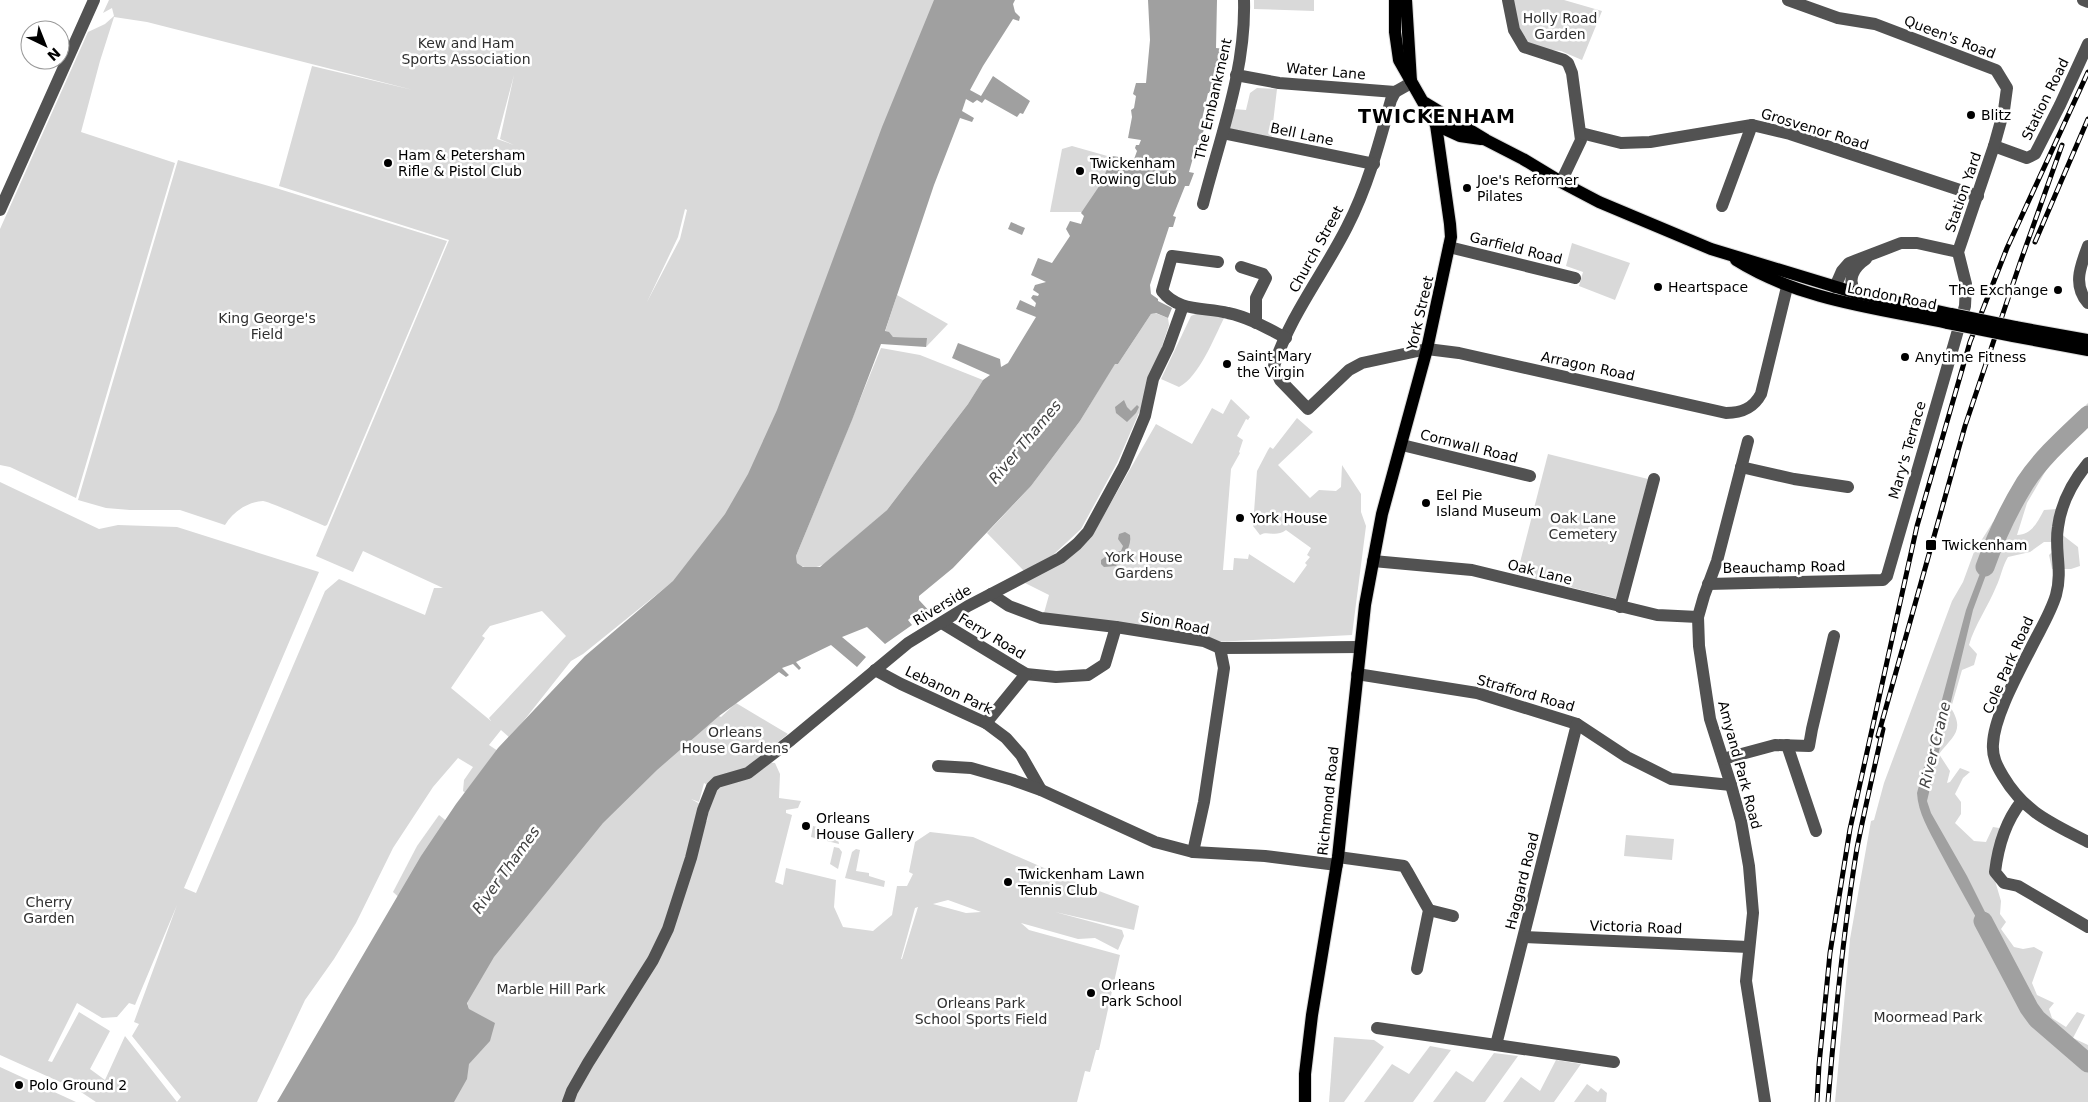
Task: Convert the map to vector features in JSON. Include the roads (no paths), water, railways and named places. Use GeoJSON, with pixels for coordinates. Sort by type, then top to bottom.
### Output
{"type":"FeatureCollection","features":[{"type":"Feature","properties":{"kind":"main road","name":"London Road"},"geometry":{"type":"LineString","coordinates":[[1395,0],[1395,32],[1399,60],[1436,126],[1460,136],[1486,140]]}},
{"type":"Feature","properties":{"kind":"main road"},"geometry":{"type":"LineString","coordinates":[[1406,0],[1411,83]]}},
{"type":"Feature","properties":{"kind":"main road","name":"London Road"},"geometry":{"type":"LineString","coordinates":[[1423,102],[1561,182],[1616,210],[1727,255],[1760,274],[1833,293],[2014,331],[2088,350]]}},
{"type":"Feature","properties":{"kind":"main road","name":"York Street"},"geometry":{"type":"LineString","coordinates":[[1385,503],[1427,349],[1450,248],[1450,224],[1436,126]]}},
{"type":"Feature","properties":{"kind":"main road","name":"London Road"},"geometry":{"type":"LineString","coordinates":[[1833,293],[1856,293],[1950,318]]}},
{"type":"Feature","properties":{"kind":"main road","name":"London Road"},"geometry":{"type":"LineString","coordinates":[[2014,331],[2088,340]]}},
{"type":"Feature","properties":{"kind":"main road","name":"Richmond Road"},"geometry":{"type":"LineString","coordinates":[[1304,1102],[1305,1074],[1312,1015],[1338,861],[1360,647],[1373,561],[1385,503]]}},
{"type":"Feature","properties":{"kind":"street"},"geometry":{"type":"LineString","coordinates":[[0,210],[94,0]]}},
{"type":"Feature","properties":{"kind":"street","name":"The Embankment"},"geometry":{"type":"LineString","coordinates":[[1203,204],[1223,133],[1243,44],[1244,0]]}},
{"type":"Feature","properties":{"kind":"street"},"geometry":{"type":"LineString","coordinates":[[1508,0],[1514,30],[1524,47],[1560,58],[1568,63],[1572,73],[1581,140],[1561,182]]}},
{"type":"Feature","properties":{"kind":"street","name":"Queen's Road"},"geometry":{"type":"LineString","coordinates":[[1788,0],[1838,18],[1875,24],[1996,70],[2007,88],[2004,110],[1994,146]]}},
{"type":"Feature","properties":{"kind":"street"},"geometry":{"type":"LineString","coordinates":[[2083,0],[2088,2]]}},
{"type":"Feature","properties":{"kind":"street","name":"Station Road"},"geometry":{"type":"LineString","coordinates":[[1994,146],[2027,158],[2035,154],[2088,44]]}},
{"type":"Feature","properties":{"kind":"street","name":"Water Lane"},"geometry":{"type":"LineString","coordinates":[[1236,75],[1279,83],[1395,92]]}},
{"type":"Feature","properties":{"kind":"street"},"geometry":{"type":"LineString","coordinates":[[1395,92],[1411,83]]}},
{"type":"Feature","properties":{"kind":"street","name":"Church Street"},"geometry":{"type":"LineString","coordinates":[[1308,409],[1280,380],[1274,366],[1286,338],[1347,228],[1374,164],[1391,100],[1395,92]]}},
{"type":"Feature","properties":{"kind":"street"},"geometry":{"type":"LineString","coordinates":[[1722,206],[1752,125]]}},
{"type":"Feature","properties":{"kind":"street","name":"Grosvenor Road"},"geometry":{"type":"LineString","coordinates":[[1581,133],[1621,143],[1650,142],[1752,125],[1798,137],[1978,196]]}},
{"type":"Feature","properties":{"kind":"street","name":"Bell Lane"},"geometry":{"type":"LineString","coordinates":[[1223,133],[1374,164]]}},
{"type":"Feature","properties":{"kind":"street","name":"Station Yard"},"geometry":{"type":"LineString","coordinates":[[1965,306],[1966,284],[1958,252],[1994,146]]}},
{"type":"Feature","properties":{"kind":"street"},"geometry":{"type":"LineString","coordinates":[[1833,293],[1845,267],[1854,261],[1908,242],[1958,252]]}},
{"type":"Feature","properties":{"kind":"street"},"geometry":{"type":"LineString","coordinates":[[2088,246],[2080,267],[2078,279],[2084,298],[2088,302]]}},
{"type":"Feature","properties":{"kind":"street","name":"Garfield Road"},"geometry":{"type":"LineString","coordinates":[[1450,248],[1575,278]]}},
{"type":"Feature","properties":{"kind":"street"},"geometry":{"type":"LineString","coordinates":[[1218,262],[1172,256],[1162,291],[1170,299],[1183,306],[1228,313],[1256,323],[1286,338]]}},
{"type":"Feature","properties":{"kind":"street"},"geometry":{"type":"LineString","coordinates":[[1856,293],[1851,284],[1853,272],[1870,256]]}},
{"type":"Feature","properties":{"kind":"street"},"geometry":{"type":"LineString","coordinates":[[1241,267],[1263,274],[1266,278],[1256,298],[1256,323]]}},
{"type":"Feature","properties":{"kind":"street","name":"Arragon Road"},"geometry":{"type":"LineString","coordinates":[[1308,409],[1349,370],[1362,363],[1427,349],[1458,353],[1726,413],[1738,413],[1751,406],[1761,394],[1789,280]]}},
{"type":"Feature","properties":{"kind":"street","name":"Riverside"},"geometry":{"type":"LineString","coordinates":[[568,1102],[588,1063],[654,960],[668,929],[679,897],[703,810],[712,787],[717,782],[748,773],[791,740],[908,643],[991,594],[1060,558],[1088,532],[1124,466],[1145,416],[1153,380],[1168,348],[1183,306]]}},
{"type":"Feature","properties":{"kind":"street","name":"Mary's Terrace"},"geometry":{"type":"LineString","coordinates":[[1862,580],[1883,580],[1887,576],[1965,306]]}},
{"type":"Feature","properties":{"kind":"street","name":"Amyand Park Road"},"geometry":{"type":"LineString","coordinates":[[1748,441],[1717,561],[1698,617],[1699,646],[1710,719],[1741,821],[1749,866],[1753,913],[1746,981],[1765,1102]]}},
{"type":"Feature","properties":{"kind":"street","name":"Cornwall Road"},"geometry":{"type":"LineString","coordinates":[[1402,445],[1530,476]]}},
{"type":"Feature","properties":{"kind":"street","name":"Cole Park Road"},"geometry":{"type":"LineString","coordinates":[[2088,463],[2074,482],[2066,498],[2057,528],[2060,572],[2055,598],[2013,685],[1997,725],[1993,744],[1994,760],[2021,802],[2036,814],[2088,842]]}},
{"type":"Feature","properties":{"kind":"street"},"geometry":{"type":"LineString","coordinates":[[1741,467],[1794,479],[1848,487]]}},
{"type":"Feature","properties":{"kind":"street"},"geometry":{"type":"LineString","coordinates":[[1620,607],[1654,479]]}},
{"type":"Feature","properties":{"kind":"street","name":"Oak Lane"},"geometry":{"type":"LineString","coordinates":[[1373,561],[1472,570],[1656,615],[1698,617]]}},
{"type":"Feature","properties":{"kind":"street","name":"Beauchamp Road"},"geometry":{"type":"LineString","coordinates":[[1708,584],[1862,580]]}},
{"type":"Feature","properties":{"kind":"street","name":"Sion Road"},"geometry":{"type":"LineString","coordinates":[[991,594],[1009,606],[1042,618],[1116,627],[1204,642],[1220,648],[1360,647]]}},
{"type":"Feature","properties":{"kind":"street","name":"Ferry Road"},"geometry":{"type":"LineString","coordinates":[[942,623],[1026,674],[1076,678],[1096,672],[1105,664],[1116,627]]}},
{"type":"Feature","properties":{"kind":"street"},"geometry":{"type":"LineString","coordinates":[[1723,759],[1775,745],[1809,746],[1834,636]]}},
{"type":"Feature","properties":{"kind":"street"},"geometry":{"type":"LineString","coordinates":[[1193,852],[1204,802],[1224,668],[1220,648]]}},
{"type":"Feature","properties":{"kind":"street","name":"Lebanon Park"},"geometry":{"type":"LineString","coordinates":[[875,670],[986,723],[1006,738],[1021,754],[1041,790]]}},
{"type":"Feature","properties":{"kind":"street"},"geometry":{"type":"LineString","coordinates":[[986,723],[1026,674]]}},
{"type":"Feature","properties":{"kind":"street","name":"Strafford Road"},"geometry":{"type":"LineString","coordinates":[[1358,674],[1477,694],[1577,724],[1626,757],[1671,779],[1731,785]]}},
{"type":"Feature","properties":{"kind":"street","name":"Haggard Road"},"geometry":{"type":"LineString","coordinates":[[1496,1045],[1577,724]]}},
{"type":"Feature","properties":{"kind":"street"},"geometry":{"type":"LineString","coordinates":[[1787,745],[1816,831]]}},
{"type":"Feature","properties":{"kind":"street"},"geometry":{"type":"LineString","coordinates":[[938,766],[986,772],[1041,790],[1156,842],[1193,852],[1404,866],[1429,910],[1416,969]]}},
{"type":"Feature","properties":{"kind":"street"},"geometry":{"type":"LineString","coordinates":[[2021,802],[2008,823],[1997,853],[1995,872],[2004,883],[2018,886],[2088,927]]}},
{"type":"Feature","properties":{"kind":"street"},"geometry":{"type":"LineString","coordinates":[[1429,910],[1453,916]]}},
{"type":"Feature","properties":{"kind":"street","name":"Victoria Road"},"geometry":{"type":"LineString","coordinates":[[1524,937],[1748,947]]}},
{"type":"Feature","properties":{"kind":"street"},"geometry":{"type":"LineString","coordinates":[[1378,1028],[1614,1062]]}},
{"type":"Feature","properties":{"kind":"water","name":"River Thames"},"geometry":{"type":"Polygon","coordinates":[[[934,0],[1015,0],[1013,4],[1015,12],[1020,17],[1019,21],[1013,19],[970,90],[981,96],[993,76],[1030,101],[1023,114],[1020,113],[1017,117],[985,99],[982,103],[977,100],[973,103],[966,99],[962,111],[974,118],[972,122],[960,118],[934,185],[885,331],[889,332],[893,337],[927,338],[926,347],[881,344],[796,556],[797,563],[803,567],[820,567],[887,510],[968,404],[983,380],[990,375],[952,358],[958,343],[1000,359],[1001,367],[1008,363],[1036,317],[1016,309],[1020,300],[1035,307],[1036,303],[1031,298],[1033,295],[1038,296],[1039,294],[1033,290],[1035,285],[1046,282],[1031,275],[1038,258],[1052,263],[1070,236],[1066,229],[1070,221],[1081,224],[1084,216],[1081,213],[1102,182],[1112,156],[1133,162],[1137,151],[1136,145],[1139,145],[1141,140],[1128,138],[1132,117],[1131,110],[1134,108],[1136,96],[1133,94],[1136,83],[1146,83],[1150,40],[1148,0],[1217,0],[1216,48],[1226,49],[1220,95],[1208,93],[1200,128],[1204,129],[1201,140],[1198,140],[1189,172],[1194,173],[1189,186],[1185,186],[1173,216],[1176,217],[1173,227],[1169,227],[1150,285],[1151,294],[1158,301],[1172,308],[1168,318],[1156,313],[1151,314],[1118,364],[1115,364],[1080,421],[1031,486],[953,568],[919,596],[919,600],[931,613],[926,616],[919,610],[908,620],[912,625],[885,644],[867,627],[842,637],[866,657],[857,667],[831,645],[796,662],[801,668],[799,670],[793,664],[782,668],[789,675],[786,677],[779,672],[719,716],[657,770],[603,823],[494,957],[467,1003],[469,1009],[495,1023],[490,1041],[469,1064],[467,1079],[454,1102],[277,1102],[421,856],[456,804],[498,748],[585,656],[673,581],[725,514],[748,474],[777,410],[882,127],[934,0]]]}},
{"type":"Feature","properties":{"kind":"water"},"geometry":{"type":"Polygon","coordinates":[[[1011,222],[1025,228],[1022,235],[1008,229],[1011,222]]]}},
{"type":"Feature","properties":{"kind":"water"},"geometry":{"type":"Polygon","coordinates":[[[1124,400],[1131,411],[1137,405],[1139,407],[1127,422],[1116,413],[1115,407],[1124,400]]]}},
{"type":"Feature","properties":{"kind":"water"},"geometry":{"type":"Polygon","coordinates":[[[1125,532],[1130,535],[1130,539],[1129,547],[1122,560],[1116,566],[1104,567],[1101,564],[1101,560],[1109,554],[1121,551],[1123,546],[1118,539],[1119,534],[1125,532]]]}},
{"type":"Feature","properties":{"kind":"water"},"geometry":{"type":"Polygon","coordinates":[[[1992,542],[1997,545],[1973,610],[1927,801],[1931,813],[1967,876],[1999,940],[1991,944],[1928,828],[1919,808],[1917,793],[1966,610],[1992,542]]]}},
{"type":"Feature","properties":{"kind":"waterway","name":"River Crane"},"geometry":{"type":"LineString","coordinates":[[1985,567],[2003,524],[2025,483],[2047,456],[2088,415]]}},
{"type":"Feature","properties":{"kind":"waterway","name":"River Crane"},"geometry":{"type":"LineString","coordinates":[[1983,921],[2029,1008],[2037,1019],[2088,1063]]}},
{"type":"Feature","properties":{"kind":"railway"},"geometry":{"type":"LineString","coordinates":[[1817,1102],[1830,953],[1850,829],[1917,526],[1970,342],[2007,248],[2088,72]]}},
{"type":"Feature","properties":{"kind":"railway"},"geometry":{"type":"LineString","coordinates":[[2035,242],[2088,119]]}},
{"type":"Feature","properties":{"kind":"railway"},"geometry":{"type":"LineString","coordinates":[[1878,736],[1965,426],[2062,145]]}},
{"type":"Feature","properties":{"kind":"railway"},"geometry":{"type":"LineString","coordinates":[[1828,1102],[1840,975],[1852,880],[1860,833],[1883,729]]}},
{"type":"Feature","properties":{"kind":"place","name":"Blitz"},"geometry":{"type":"Point","coordinates":[1971,115]}},
{"type":"Feature","properties":{"kind":"place","name":"Ham & Petersham Rifle & Pistol Club"},"geometry":{"type":"Point","coordinates":[388,163]}},
{"type":"Feature","properties":{"kind":"place","name":"Twickenham Rowing Club"},"geometry":{"type":"Point","coordinates":[1080,171]}},
{"type":"Feature","properties":{"kind":"place","name":"Joe's Reformer Pilates"},"geometry":{"type":"Point","coordinates":[1467,188]}},
{"type":"Feature","properties":{"kind":"place","name":"Heartspace"},"geometry":{"type":"Point","coordinates":[1658,287]}},
{"type":"Feature","properties":{"kind":"place","name":"The Exchange"},"geometry":{"type":"Point","coordinates":[2058,290]}},
{"type":"Feature","properties":{"kind":"place","name":"Anytime Fitness"},"geometry":{"type":"Point","coordinates":[1905,357]}},
{"type":"Feature","properties":{"kind":"place","name":"Saint Mary the Virgin"},"geometry":{"type":"Point","coordinates":[1227,364]}},
{"type":"Feature","properties":{"kind":"place","name":"Eel Pie Island Museum"},"geometry":{"type":"Point","coordinates":[1426,503]}},
{"type":"Feature","properties":{"kind":"place","name":"York House"},"geometry":{"type":"Point","coordinates":[1240,518]}},
{"type":"Feature","properties":{"kind":"place","name":"Twickenham"},"geometry":{"type":"Point","coordinates":[1931,545]}},
{"type":"Feature","properties":{"kind":"place","name":"Orleans House Gallery"},"geometry":{"type":"Point","coordinates":[806,826]}},
{"type":"Feature","properties":{"kind":"place","name":"Twickenham Lawn Tennis Club"},"geometry":{"type":"Point","coordinates":[1008,882]}},
{"type":"Feature","properties":{"kind":"place","name":"Orleans Park School"},"geometry":{"type":"Point","coordinates":[1091,993]}},
{"type":"Feature","properties":{"kind":"place","name":"Polo Ground 2"},"geometry":{"type":"Point","coordinates":[19,1085]}},
{"type":"Feature","properties":{"kind":"district","name":"TWICKENHAM"},"geometry":{"type":"Point","coordinates":[1437,116]}},
{"type":"Feature","properties":{"kind":"park label","name":"Holly Road Garden"},"geometry":{"type":"Point","coordinates":[1560,26]}},
{"type":"Feature","properties":{"kind":"park label","name":"Kew and Ham Sports Association"},"geometry":{"type":"Point","coordinates":[466,52]}},
{"type":"Feature","properties":{"kind":"park label","name":"King George's Field"},"geometry":{"type":"Point","coordinates":[267,326]}},
{"type":"Feature","properties":{"kind":"park label","name":"Oak Lane Cemetery"},"geometry":{"type":"Point","coordinates":[1583,526]}},
{"type":"Feature","properties":{"kind":"park label","name":"York House Gardens"},"geometry":{"type":"Point","coordinates":[1144,566]}},
{"type":"Feature","properties":{"kind":"park label","name":"Orleans House Gardens"},"geometry":{"type":"Point","coordinates":[735,740]}},
{"type":"Feature","properties":{"kind":"park label","name":"Cherry Garden"},"geometry":{"type":"Point","coordinates":[49,910]}},
{"type":"Feature","properties":{"kind":"park label","name":"Marble Hill Park"},"geometry":{"type":"Point","coordinates":[551,989]}},
{"type":"Feature","properties":{"kind":"park label","name":"Orleans Park School Sports Field"},"geometry":{"type":"Point","coordinates":[981,1012]}},
{"type":"Feature","properties":{"kind":"park label","name":"Moormead Park"},"geometry":{"type":"Point","coordinates":[1928,1017]}}]}
